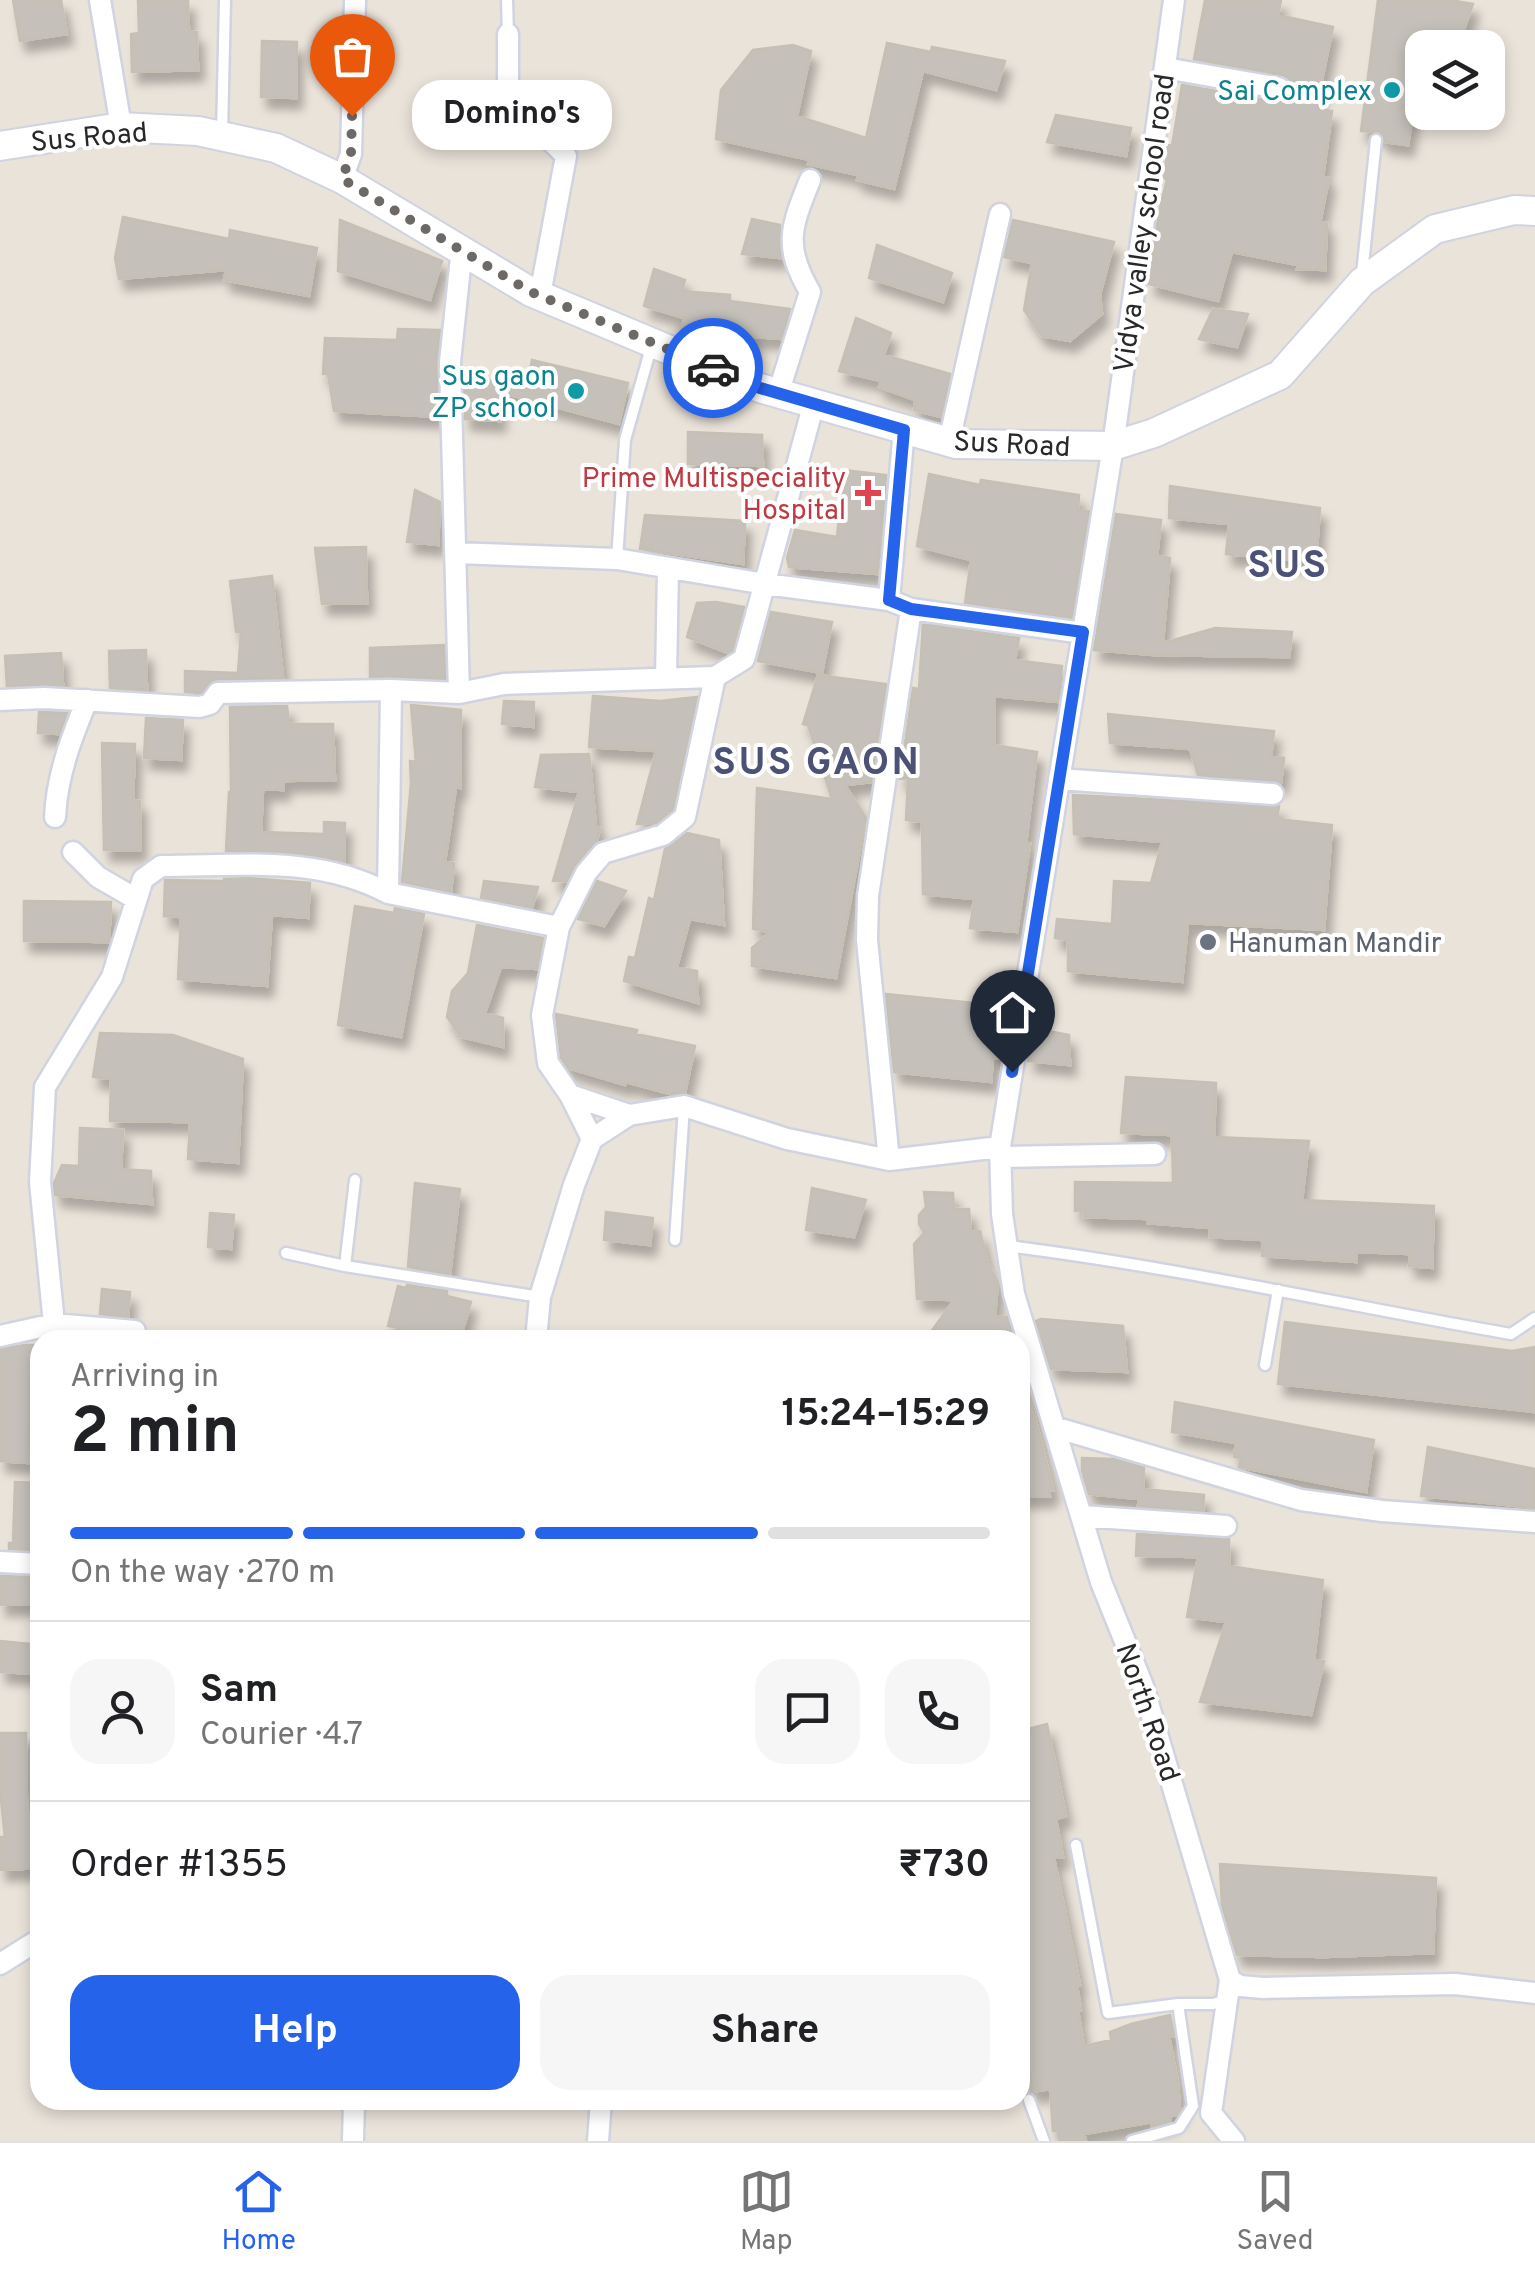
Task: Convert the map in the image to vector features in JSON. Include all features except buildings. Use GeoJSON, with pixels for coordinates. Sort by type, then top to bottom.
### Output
{"type":"FeatureCollection","features":[{"type":"Feature","properties":{"kind":"main road","name":"Sus Road"},"geometry":{"type":"LineString","coordinates":[[0,146],[121,127],[198,130],[276,148],[342,179],[540,296],[778,394],[949,442],[1113,446],[1154,434],[1280,375],[1362,282],[1435,229],[1514,210],[1535,211]]}},
{"type":"Feature","properties":{"kind":"street"},"geometry":{"type":"LineString","coordinates":[[342,179],[351,154],[356,0]]}},
{"type":"Feature","properties":{"kind":"street","name":"Vidya valley school road"},"geometry":{"type":"LineString","coordinates":[[1113,446],[1174,0]]}},
{"type":"Feature","properties":{"kind":"street"},"geometry":{"type":"LineString","coordinates":[[105,5],[121,127]]}},
{"type":"Feature","properties":{"kind":"street"},"geometry":{"type":"LineString","coordinates":[[508,34],[508,82],[519,109],[566,156],[540,296]]}},
{"type":"Feature","properties":{"kind":"street"},"geometry":{"type":"LineString","coordinates":[[1165,68],[1279,88]]}},
{"type":"Feature","properties":{"kind":"street"},"geometry":{"type":"LineString","coordinates":[[778,394],[810,292],[792,258],[791,242],[795,218],[810,180]]}},
{"type":"Feature","properties":{"kind":"street"},"geometry":{"type":"LineString","coordinates":[[949,442],[1000,214]]}},
{"type":"Feature","properties":{"kind":"street"},"geometry":{"type":"LineString","coordinates":[[459,693],[450,362],[462,248]]}},
{"type":"Feature","properties":{"kind":"street"},"geometry":{"type":"LineString","coordinates":[[0,700],[44,698],[200,708],[210,704],[218,693],[459,693],[504,684],[715,676],[744,659],[814,403]]}},
{"type":"Feature","properties":{"kind":"street"},"geometry":{"type":"LineString","coordinates":[[889,600],[904,430]]}},
{"type":"Feature","properties":{"kind":"street","name":"North Road"},"geometry":{"type":"LineString","coordinates":[[1025,1330],[1006,1246],[1000,1152],[1113,446]]}},
{"type":"Feature","properties":{"kind":"street"},"geometry":{"type":"LineString","coordinates":[[455,554],[617,559],[889,600],[911,609],[1083,632]]}},
{"type":"Feature","properties":{"kind":"street"},"geometry":{"type":"LineString","coordinates":[[666,678],[668,568]]}},
{"type":"Feature","properties":{"kind":"street"},"geometry":{"type":"LineString","coordinates":[[888,1160],[867,940],[868,896],[911,609]]}},
{"type":"Feature","properties":{"kind":"street"},"geometry":{"type":"LineString","coordinates":[[592,1139],[570,1095],[548,1063],[542,1015],[560,927],[586,874],[603,853],[662,835],[685,816],[715,676]]}},
{"type":"Feature","properties":{"kind":"street"},"geometry":{"type":"LineString","coordinates":[[388,893],[392,690]]}},
{"type":"Feature","properties":{"kind":"street"},"geometry":{"type":"LineString","coordinates":[[55,817],[66,751],[87,700]]}},
{"type":"Feature","properties":{"kind":"street"},"geometry":{"type":"LineString","coordinates":[[1060,780],[1272,794]]}},
{"type":"Feature","properties":{"kind":"street"},"geometry":{"type":"LineString","coordinates":[[73,852],[98,878],[136,899]]}},
{"type":"Feature","properties":{"kind":"street"},"geometry":{"type":"LineString","coordinates":[[54,1324],[40,1182],[45,1087],[112,977],[148,872],[161,866],[316,867],[358,877],[388,893],[560,927]]}},
{"type":"Feature","properties":{"kind":"street"},"geometry":{"type":"LineString","coordinates":[[570,1095],[629,1114]]}},
{"type":"Feature","properties":{"kind":"street"},"geometry":{"type":"LineString","coordinates":[[537,1330],[540,1297],[592,1139],[629,1114],[684,1106],[787,1139],[888,1160],[1000,1152],[1155,1154]]}},
{"type":"Feature","properties":{"kind":"street"},"geometry":{"type":"LineString","coordinates":[[0,1336],[54,1324],[123,1330]]}},
{"type":"Feature","properties":{"kind":"street","name":"North Road"},"geometry":{"type":"LineString","coordinates":[[1030,1347],[1101,1582],[1143,1686],[1229,1990]]}},
{"type":"Feature","properties":{"kind":"street"},"geometry":{"type":"LineString","coordinates":[[1054,1427],[1302,1500],[1382,1511],[1535,1522]]}},
{"type":"Feature","properties":{"kind":"street"},"geometry":{"type":"LineString","coordinates":[[1081,1516],[1226,1526]]}},
{"type":"Feature","properties":{"kind":"street"},"geometry":{"type":"LineString","coordinates":[[0,1562],[30,1564]]}},
{"type":"Feature","properties":{"kind":"street"},"geometry":{"type":"LineString","coordinates":[[0,1964],[30,1945]]}},
{"type":"Feature","properties":{"kind":"street"},"geometry":{"type":"LineString","coordinates":[[1234,2141],[1212,2113],[1229,1990],[1240,1986],[1455,1984],[1535,1992]]}},
{"type":"Feature","properties":{"kind":"street"},"geometry":{"type":"LineString","coordinates":[[352,2141],[354,2110]]}},
{"type":"Feature","properties":{"kind":"street"},"geometry":{"type":"LineString","coordinates":[[598,2141],[600,2110]]}},
{"type":"Feature","properties":{"kind":"lane"},"geometry":{"type":"LineString","coordinates":[[222,136],[225,0]]}},
{"type":"Feature","properties":{"kind":"lane"},"geometry":{"type":"LineString","coordinates":[[507,0],[508,34]]}},
{"type":"Feature","properties":{"kind":"lane"},"geometry":{"type":"LineString","coordinates":[[1362,282],[1376,140]]}},
{"type":"Feature","properties":{"kind":"lane"},"geometry":{"type":"LineString","coordinates":[[617,559],[625,440],[652,343]]}},
{"type":"Feature","properties":{"kind":"lane"},"geometry":{"type":"LineString","coordinates":[[675,1240],[684,1106]]}},
{"type":"Feature","properties":{"kind":"lane"},"geometry":{"type":"LineString","coordinates":[[345,1266],[355,1180]]}},
{"type":"Feature","properties":{"kind":"lane"},"geometry":{"type":"LineString","coordinates":[[1006,1246],[1278,1290],[1512,1334],[1535,1318]]}},
{"type":"Feature","properties":{"kind":"lane"},"geometry":{"type":"LineString","coordinates":[[286,1252],[345,1266],[540,1297]]}},
{"type":"Feature","properties":{"kind":"lane"},"geometry":{"type":"LineString","coordinates":[[1264,1365],[1278,1290]]}},
{"type":"Feature","properties":{"kind":"lane"},"geometry":{"type":"LineString","coordinates":[[1076,1845],[1108,2012],[1213,2004],[1229,1990]]}},
{"type":"Feature","properties":{"kind":"lane"},"geometry":{"type":"LineString","coordinates":[[1132,2141],[1179,2128],[1193,2106],[1178,2004]]}},
{"type":"Feature","properties":{"kind":"lane"},"geometry":{"type":"LineString","coordinates":[[1030,2103],[1044,2141]]}},
{"type":"Feature","properties":{"kind":"way so far"},"geometry":{"type":"LineString","coordinates":[[352,116],[351,154],[342,179],[531,292],[713,368]]}},
{"type":"Feature","properties":{"kind":"place","name":"Sai Complex"},"geometry":{"type":"Point","coordinates":[1392,90]}},
{"type":"Feature","properties":{"kind":"place","name":"Domino's"},"geometry":{"type":"Point","coordinates":[352,116]}},
{"type":"Feature","properties":{"kind":"place","name":"Sus gaon ZP school"},"geometry":{"type":"Point","coordinates":[576,391]}},
{"type":"Feature","properties":{"kind":"place","name":"Prime Multispeciality Hospital"},"geometry":{"type":"Point","coordinates":[868,493]}},
{"type":"Feature","properties":{"kind":"place","name":"Hanuman Mandir"},"geometry":{"type":"Point","coordinates":[1208,942]}},
{"type":"Feature","properties":{"kind":"district","name":"SUS"},"geometry":{"type":"Point","coordinates":[1288,564]}},
{"type":"Feature","properties":{"kind":"district","name":"SUS GAON"},"geometry":{"type":"Point","coordinates":[817,761]}},
{"type":"Feature","properties":{"kind":"route"},"geometry":{"type":"LineString","coordinates":[[713,368],[760,388],[904,430],[889,600],[911,609],[1083,632],[1012,1072]]}}]}
